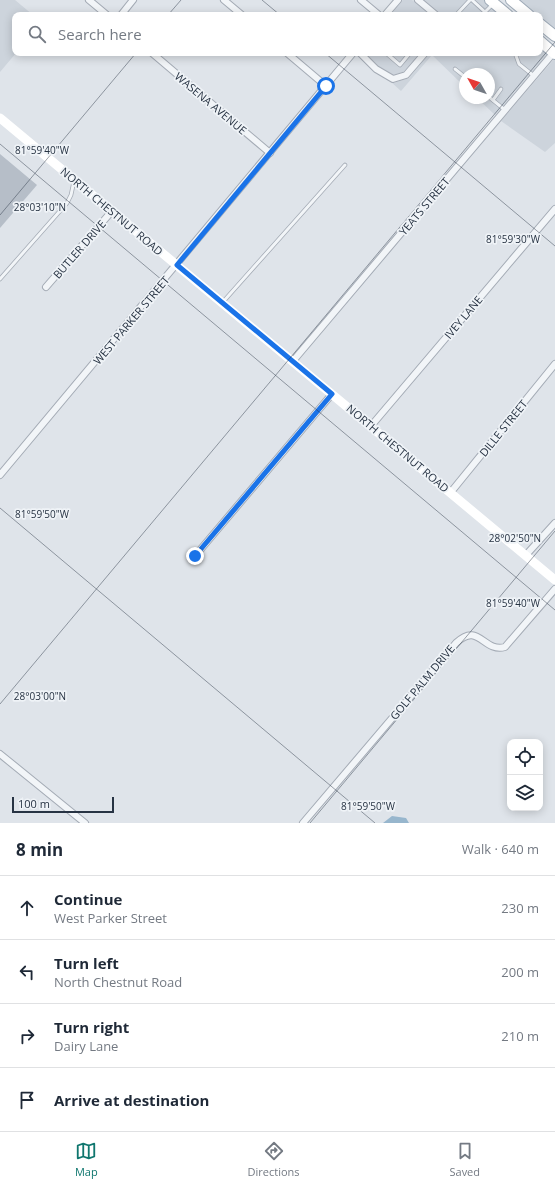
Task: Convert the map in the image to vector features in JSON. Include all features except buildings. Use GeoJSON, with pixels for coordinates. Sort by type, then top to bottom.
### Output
{"type":"FeatureCollection","features":[{"type":"Feature","properties":{"kind":"main road"},"geometry":{"type":"LineString","coordinates":[[511,0],[525,12]]}},
{"type":"Feature","properties":{"kind":"main road"},"geometry":{"type":"LineString","coordinates":[[492,2],[504,12]]}},
{"type":"Feature","properties":{"kind":"main road"},"geometry":{"type":"LineString","coordinates":[[543,26],[555,36]]}},
{"type":"Feature","properties":{"kind":"main road"},"geometry":{"type":"LineString","coordinates":[[543,43],[555,52]]}},
{"type":"Feature","properties":{"kind":"street"},"geometry":{"type":"LineString","coordinates":[[89,0],[103,12]]}},
{"type":"Feature","properties":{"kind":"street"},"geometry":{"type":"LineString","coordinates":[[123,12],[133,0]]}},
{"type":"Feature","properties":{"kind":"street"},"geometry":{"type":"LineString","coordinates":[[224,0],[238,12]]}},
{"type":"Feature","properties":{"kind":"street"},"geometry":{"type":"LineString","coordinates":[[361,0],[375,12]]}},
{"type":"Feature","properties":{"kind":"street"},"geometry":{"type":"LineString","coordinates":[[388,12],[398,0]]}},
{"type":"Feature","properties":{"kind":"street"},"geometry":{"type":"LineString","coordinates":[[418,0],[432,12]]}},
{"type":"Feature","properties":{"kind":"street","name":"YEATS STREET"},"geometry":{"type":"LineString","coordinates":[[292,361],[555,52]]}},
{"type":"Feature","properties":{"kind":"street","name":"WASENA AVENUE"},"geometry":{"type":"LineString","coordinates":[[156,56],[270,153]]}},
{"type":"Feature","properties":{"kind":"street"},"geometry":{"type":"LineString","coordinates":[[291,56],[326,86]]}},
{"type":"Feature","properties":{"kind":"street","name":"WEST PARKER STREET"},"geometry":{"type":"LineString","coordinates":[[0,475],[351,56]]}},
{"type":"Feature","properties":{"kind":"street"},"geometry":{"type":"LineString","coordinates":[[363,56],[376,69],[393,79],[406,75],[423,56]]}},
{"type":"Feature","properties":{"kind":"street","name":"NORTH CHESTNUT ROAD"},"geometry":{"type":"LineString","coordinates":[[0,118],[555,580]]}},
{"type":"Feature","properties":{"kind":"street","name":"IVEY LANE"},"geometry":{"type":"LineString","coordinates":[[371,426],[555,209]]}},
{"type":"Feature","properties":{"kind":"street","name":"BUTLER DRIVE"},"geometry":{"type":"LineString","coordinates":[[46,288],[112,211]]}},
{"type":"Feature","properties":{"kind":"street","name":"DILLE STREET"},"geometry":{"type":"LineString","coordinates":[[451,492],[555,364]]}},
{"type":"Feature","properties":{"kind":"street"},"geometry":{"type":"LineString","coordinates":[[195,556],[332,394]]}},
{"type":"Feature","properties":{"kind":"street"},"geometry":{"type":"LineString","coordinates":[[526,555],[555,523]]}},
{"type":"Feature","properties":{"kind":"street","name":"GOLF PALM DRIVE"},"geometry":{"type":"LineString","coordinates":[[303,823],[461,638],[472,635],[477,636],[495,648],[505,647],[555,589]]}},
{"type":"Feature","properties":{"kind":"street"},"geometry":{"type":"LineString","coordinates":[[0,754],[85,823]]}},
{"type":"Feature","properties":{"kind":"lane"},"geometry":{"type":"LineString","coordinates":[[459,12],[471,0],[483,12]]}},
{"type":"Feature","properties":{"kind":"lane"},"geometry":{"type":"LineString","coordinates":[[485,12],[492,2]]}},
{"type":"Feature","properties":{"kind":"lane"},"geometry":{"type":"LineString","coordinates":[[390,56],[400,65],[408,56]]}},
{"type":"Feature","properties":{"kind":"lane"},"geometry":{"type":"LineString","coordinates":[[516,56],[519,64],[534,76]]}},
{"type":"Feature","properties":{"kind":"lane"},"geometry":{"type":"LineString","coordinates":[[455,68],[459,72]]}},
{"type":"Feature","properties":{"kind":"lane"},"geometry":{"type":"LineString","coordinates":[[495,98],[501,90]]}},
{"type":"Feature","properties":{"kind":"lane"},"geometry":{"type":"LineString","coordinates":[[495,102],[505,110]]}},
{"type":"Feature","properties":{"kind":"lane"},"geometry":{"type":"LineString","coordinates":[[222,303],[345,166]]}},
{"type":"Feature","properties":{"kind":"lane"},"geometry":{"type":"LineString","coordinates":[[0,279],[67,203],[71,195],[74,179]]}},
{"type":"Feature","properties":{"kind":"shaded area"},"geometry":{"type":"Polygon","coordinates":[[[0,0],[15,0],[29,12],[12,12],[12,56],[13,56],[0,72],[0,0]]]}},
{"type":"Feature","properties":{"kind":"shaded area"},"geometry":{"type":"Polygon","coordinates":[[[403,0],[412,0],[427,12],[393,12],[403,0]]]}},
{"type":"Feature","properties":{"kind":"shaded area"},"geometry":{"type":"Polygon","coordinates":[[[423,0],[485,0],[499,12],[437,12],[423,0]]]}},
{"type":"Feature","properties":{"kind":"shaded area"},"geometry":{"type":"Polygon","coordinates":[[[517,0],[555,0],[555,32],[543,22],[543,12],[531,12],[517,0]]]}},
{"type":"Feature","properties":{"kind":"shaded area"},"geometry":{"type":"Polygon","coordinates":[[[543,49],[548,53],[495,115],[483,104],[495,104],[495,68],[459,68],[459,81],[433,56],[543,56],[543,49]]]}},
{"type":"Feature","properties":{"kind":"shaded area"},"geometry":{"type":"Polygon","coordinates":[[[368,56],[418,56],[403,72],[393,75],[378,66],[368,56]]]}},
{"type":"Feature","properties":{"kind":"shaded area"},"geometry":{"type":"Polygon","coordinates":[[[427,56],[431,56],[401,91],[391,82],[394,83],[409,78],[427,56]]]}},
{"type":"Feature","properties":{"kind":"shaded area"},"geometry":{"type":"Polygon","coordinates":[[[555,58],[555,143],[545,152],[501,121],[555,58]]]}},
{"type":"Feature","properties":{"kind":"water"},"geometry":{"type":"Polygon","coordinates":[[[392,816],[406,818],[409,823],[383,823],[392,816]]]}},
{"type":"Feature","properties":{"kind":"route"},"geometry":{"type":"LineString","coordinates":[[195,556],[332,394],[177,265],[326,86]]}}]}
